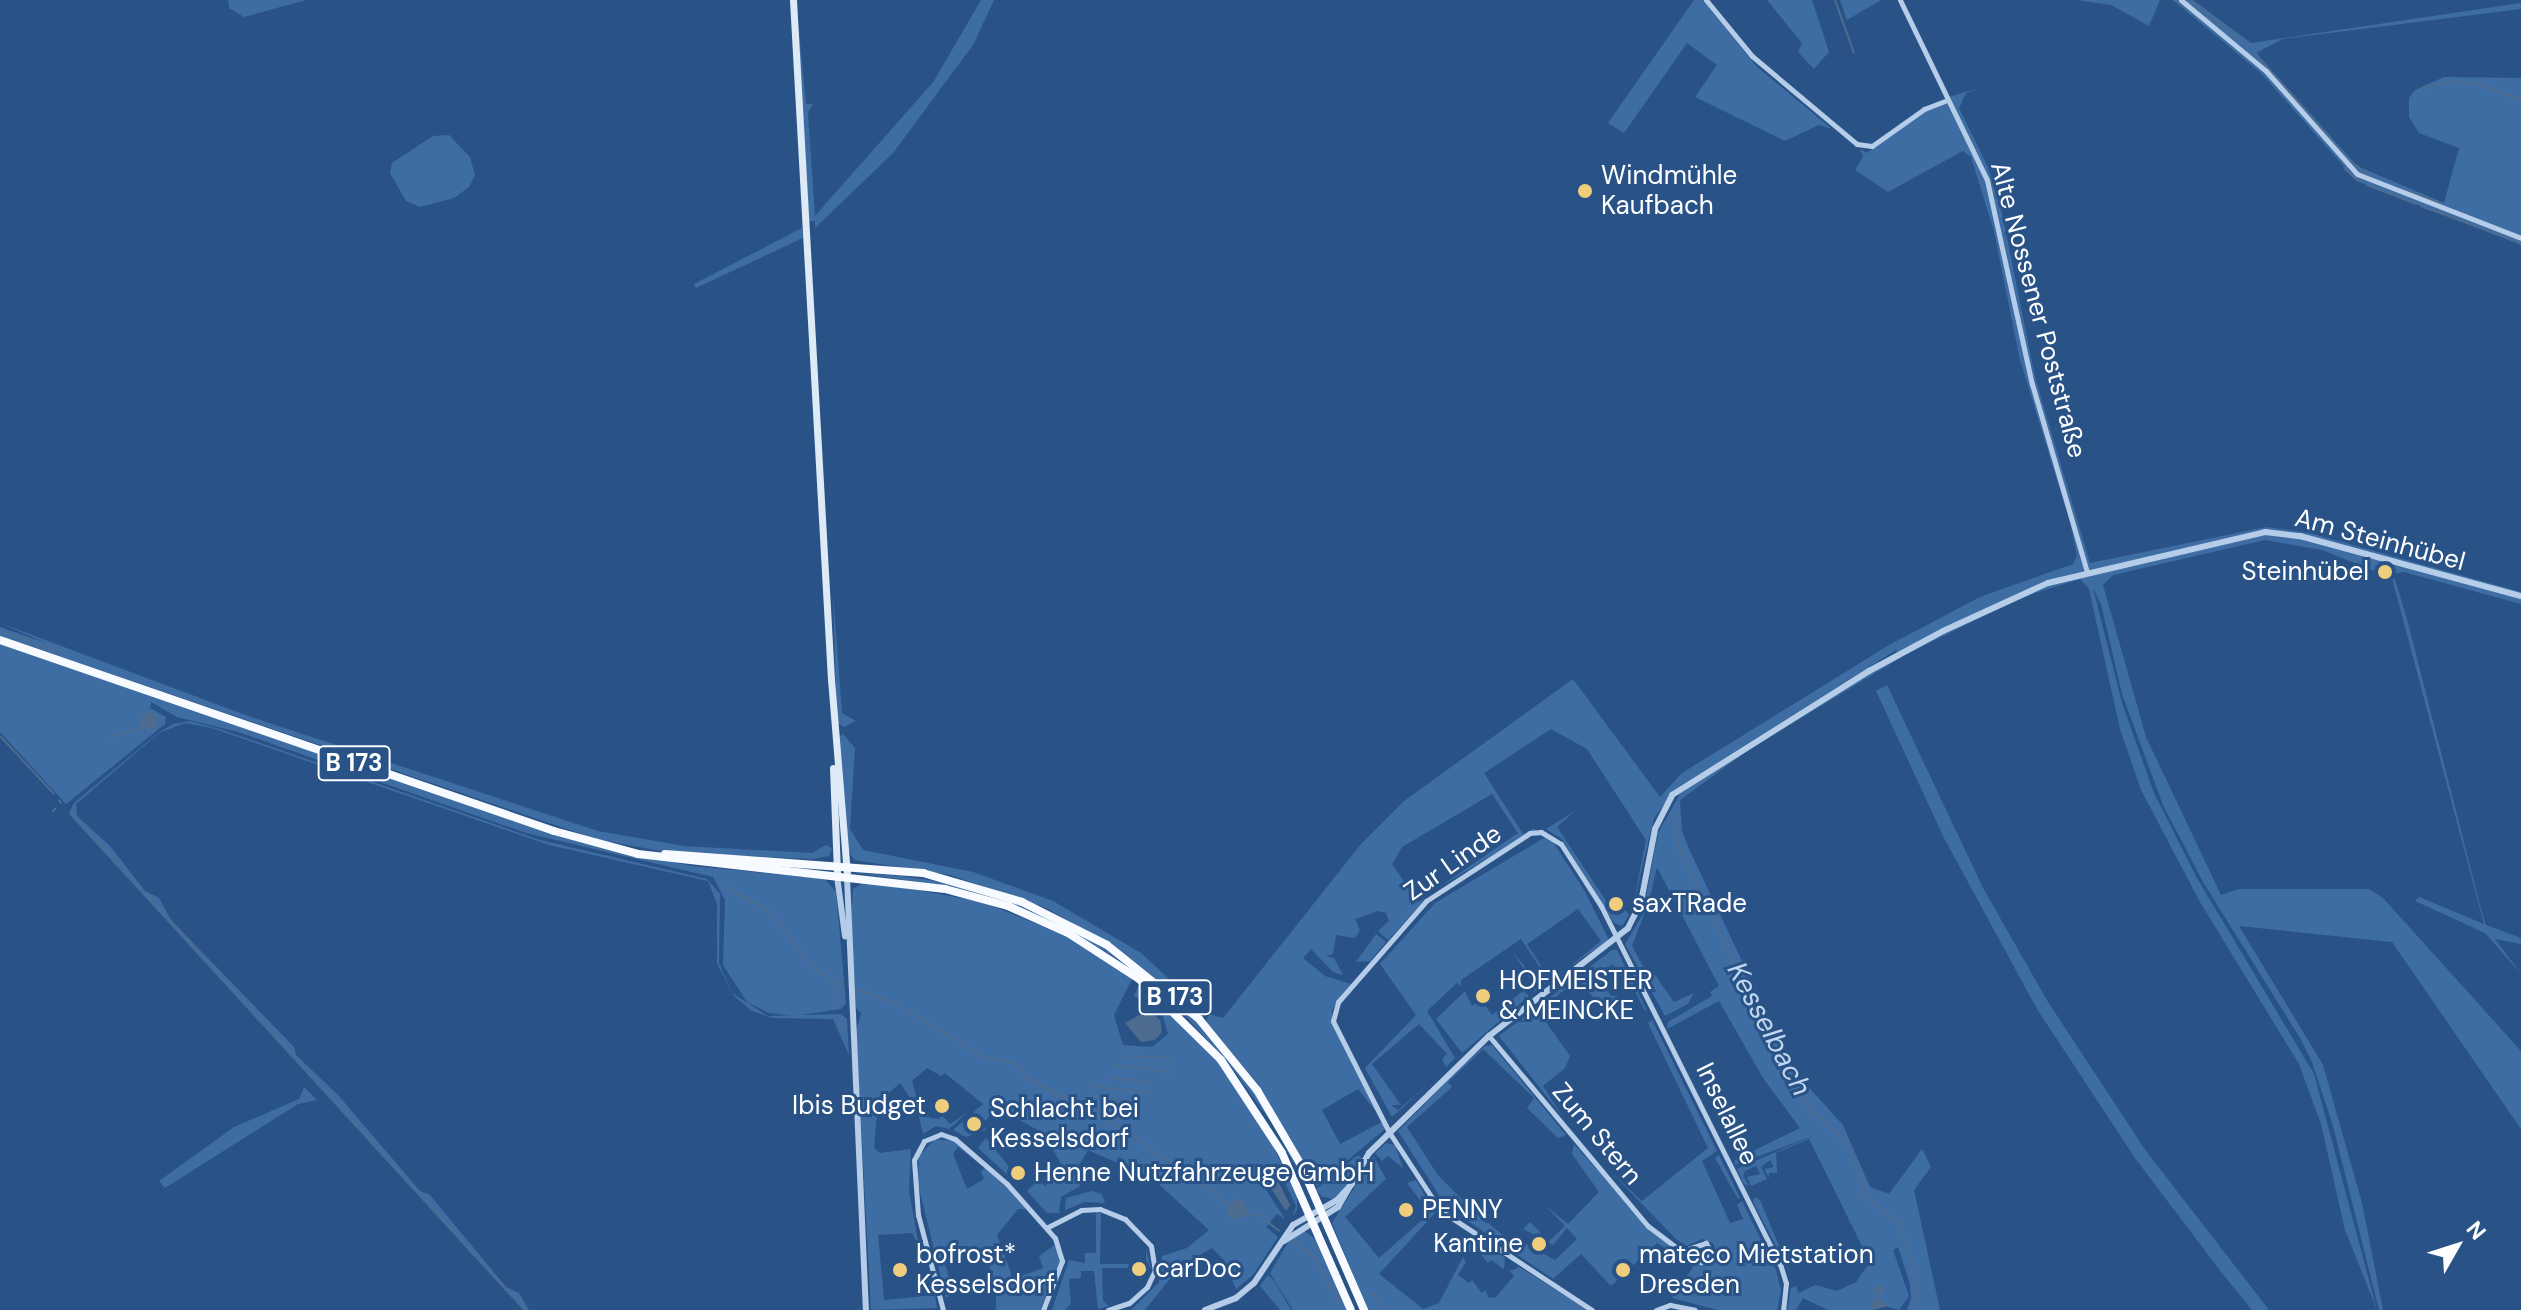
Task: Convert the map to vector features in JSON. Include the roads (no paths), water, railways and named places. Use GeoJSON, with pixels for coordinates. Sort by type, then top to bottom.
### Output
{"type":"FeatureCollection","features":[{"type":"Feature","properties":{"kind":"main road"},"geometry":{"type":"LineString","coordinates":[[793,0],[835,746],[847,877]]}},
{"type":"Feature","properties":{"kind":"main road","name":"B 173"},"geometry":{"type":"LineString","coordinates":[[0,640],[554,831],[686,863],[915,883],[984,899],[1068,933],[1122,966],[1174,1009],[1221,1060],[1270,1132],[1351,1310]]}},
{"type":"Feature","properties":{"kind":"main road"},"geometry":{"type":"LineString","coordinates":[[835,746],[837,876]]}},
{"type":"Feature","properties":{"kind":"main road","name":"B 173"},"geometry":{"type":"LineString","coordinates":[[617,848],[923,873],[996,892],[1076,927],[1127,958],[1199,1019],[1243,1070],[1281,1127],[1364,1310]]}},
{"type":"Feature","properties":{"kind":"street"},"geometry":{"type":"LineString","coordinates":[[1706,0],[1752,56],[1857,144],[1872,146],[1924,109],[1947,100]]}},
{"type":"Feature","properties":{"kind":"street","name":"Alte Nossener Poststraße"},"geometry":{"type":"LineString","coordinates":[[1900,0],[1990,188],[2032,384],[2087,572]]}},
{"type":"Feature","properties":{"kind":"street"},"geometry":{"type":"LineString","coordinates":[[2181,0],[2249,53],[2357,174],[2521,238]]}},
{"type":"Feature","properties":{"kind":"street","name":"Am Steinhübel"},"geometry":{"type":"LineString","coordinates":[[1617,939],[1641,902],[1661,813],[1681,787],[1872,669],[2014,595],[2087,572],[2233,535],[2274,532],[2521,596]]}},
{"type":"Feature","properties":{"kind":"street","name":"Zur Linde"},"geometry":{"type":"LineString","coordinates":[[1389,1132],[1333,1012],[1426,901],[1530,833],[1541,832],[1561,844],[1617,939]]}},
{"type":"Feature","properties":{"kind":"street"},"geometry":{"type":"LineString","coordinates":[[837,876],[847,944]]}},
{"type":"Feature","properties":{"kind":"street"},"geometry":{"type":"LineString","coordinates":[[847,877],[847,944],[866,1310]]}},
{"type":"Feature","properties":{"kind":"street"},"geometry":{"type":"LineString","coordinates":[[1205,1310],[1236,1298],[1254,1283],[1293,1225],[1342,1196],[1389,1132],[1489,1036],[1617,939]]}},
{"type":"Feature","properties":{"kind":"street","name":"Inselallee"},"geometry":{"type":"LineString","coordinates":[[1617,939],[1781,1267],[1783,1310]]}},
{"type":"Feature","properties":{"kind":"street","name":"Zum Stern"},"geometry":{"type":"LineString","coordinates":[[1489,1036],[1648,1226],[1681,1251]]}},
{"type":"Feature","properties":{"kind":"street"},"geometry":{"type":"LineString","coordinates":[[1389,1132],[1440,1210],[1592,1310]]}},
{"type":"Feature","properties":{"kind":"street"},"geometry":{"type":"LineString","coordinates":[[943,1310],[914,1181],[915,1153],[924,1141],[941,1134],[955,1139],[1048,1227],[1062,1261],[1043,1310]]}},
{"type":"Feature","properties":{"kind":"street"},"geometry":{"type":"LineString","coordinates":[[1284,1241],[1324,1218],[1345,1200],[1357,1176]]}},
{"type":"Feature","properties":{"kind":"street"},"geometry":{"type":"LineString","coordinates":[[1048,1227],[1081,1210],[1100,1209],[1125,1219],[1151,1246],[1155,1270],[1147,1287],[1129,1303],[1108,1310]]}},
{"type":"Feature","properties":{"kind":"street"},"geometry":{"type":"LineString","coordinates":[[1706,1243],[1712,1254],[1701,1262],[1681,1251],[1706,1243]]}},
{"type":"Feature","properties":{"kind":"street"},"geometry":{"type":"LineString","coordinates":[[1656,1310],[1670,1305],[1695,1310]]}},
{"type":"Feature","properties":{"kind":"waterway"},"geometry":{"type":"LineString","coordinates":[[1835,0],[1854,53]]}},
{"type":"Feature","properties":{"kind":"waterway"},"geometry":{"type":"LineString","coordinates":[[2174,0],[2187,8]]}},
{"type":"Feature","properties":{"kind":"waterway"},"geometry":{"type":"LineString","coordinates":[[2190,0],[2241,41]]}},
{"type":"Feature","properties":{"kind":"waterway"},"geometry":{"type":"LineString","coordinates":[[2245,44],[2248,47]]}},
{"type":"Feature","properties":{"kind":"waterway"},"geometry":{"type":"LineString","coordinates":[[2254,52],[2325,132]]}},
{"type":"Feature","properties":{"kind":"waterway"},"geometry":{"type":"LineString","coordinates":[[2423,88],[2451,81],[2478,84],[2521,100]]}},
{"type":"Feature","properties":{"kind":"waterway"},"geometry":{"type":"LineString","coordinates":[[2327,135],[2345,157],[2372,177]]}},
{"type":"Feature","properties":{"kind":"waterway"},"geometry":{"type":"LineString","coordinates":[[2344,168],[2358,181]]}},
{"type":"Feature","properties":{"kind":"waterway"},"geometry":{"type":"LineString","coordinates":[[2367,185],[2416,204]]}},
{"type":"Feature","properties":{"kind":"waterway"},"geometry":{"type":"LineString","coordinates":[[2404,190],[2441,203]]}},
{"type":"Feature","properties":{"kind":"waterway"},"geometry":{"type":"LineString","coordinates":[[2421,206],[2521,243]]}},
{"type":"Feature","properties":{"kind":"waterway"},"geometry":{"type":"LineString","coordinates":[[0,631],[66,654]]}},
{"type":"Feature","properties":{"kind":"waterway"},"geometry":{"type":"LineString","coordinates":[[109,738],[142,727]]}},
{"type":"Feature","properties":{"kind":"waterway"},"geometry":{"type":"LineString","coordinates":[[0,736],[54,794]]}},
{"type":"Feature","properties":{"kind":"waterway"},"geometry":{"type":"LineString","coordinates":[[53,811],[56,808]]}},
{"type":"Feature","properties":{"kind":"waterway"},"geometry":{"type":"LineString","coordinates":[[71,812],[526,1310]]}},
{"type":"Feature","properties":{"kind":"waterway","name":"Kesselbach"},"geometry":{"type":"LineString","coordinates":[[1675,815],[1679,847],[1785,1070],[1814,1113],[1846,1141],[1864,1185],[1862,1194],[1899,1223],[1917,1278],[1916,1310]]}},
{"type":"Feature","properties":{"kind":"waterway"},"geometry":{"type":"LineString","coordinates":[[727,888],[769,911],[813,968],[843,986]]}},
{"type":"Feature","properties":{"kind":"waterway"},"geometry":{"type":"LineString","coordinates":[[837,987],[839,1006]]}},
{"type":"Feature","properties":{"kind":"waterway"},"geometry":{"type":"LineString","coordinates":[[857,990],[895,1003],[983,1057],[1017,1064],[1025,1077],[1122,1128],[1230,1205]]}},
{"type":"Feature","properties":{"kind":"waterway"},"geometry":{"type":"LineString","coordinates":[[840,1017],[844,1031]]}},
{"type":"Feature","properties":{"kind":"waterway"},"geometry":{"type":"LineString","coordinates":[[1127,1056],[1172,1058]]}},
{"type":"Feature","properties":{"kind":"waterway"},"geometry":{"type":"LineString","coordinates":[[1115,1065],[1169,1072]]}},
{"type":"Feature","properties":{"kind":"waterway"},"geometry":{"type":"LineString","coordinates":[[1110,1078],[1149,1082]]}},
{"type":"Feature","properties":{"kind":"waterway"},"geometry":{"type":"LineString","coordinates":[[1093,1086],[1147,1093]]}},
{"type":"Feature","properties":{"kind":"waterway"},"geometry":{"type":"LineString","coordinates":[[1090,1096],[1133,1102]]}},
{"type":"Feature","properties":{"kind":"waterway"},"geometry":{"type":"LineString","coordinates":[[1090,1107],[1119,1118],[1132,1116]]}},
{"type":"Feature","properties":{"kind":"waterway"},"geometry":{"type":"LineString","coordinates":[[1242,1213],[1260,1216],[1279,1231]]}},
{"type":"Feature","properties":{"kind":"waterway"},"geometry":{"type":"LineString","coordinates":[[1293,1241],[1314,1257],[1340,1306]]}},
{"type":"Feature","properties":{"kind":"waterway"},"geometry":{"type":"LineString","coordinates":[[1368,1295],[1374,1294],[1384,1310]]}},
{"type":"Feature","properties":{"kind":"place","name":"Windmühle Kaufbach"},"geometry":{"type":"Point","coordinates":[1585,191]}},
{"type":"Feature","properties":{"kind":"place","name":"Steinhübel"},"geometry":{"type":"Point","coordinates":[2385,572]}},
{"type":"Feature","properties":{"kind":"place","name":"saxTRade"},"geometry":{"type":"Point","coordinates":[1616,904]}},
{"type":"Feature","properties":{"kind":"place","name":"HOFMEISTER & MEINCKE"},"geometry":{"type":"Point","coordinates":[1483,996]}},
{"type":"Feature","properties":{"kind":"place","name":"Ibis Budget"},"geometry":{"type":"Point","coordinates":[942,1106]}},
{"type":"Feature","properties":{"kind":"place","name":"Schlacht bei Kesselsdorf"},"geometry":{"type":"Point","coordinates":[974,1124]}},
{"type":"Feature","properties":{"kind":"place","name":"Henne Nutzfahrzeuge GmbH"},"geometry":{"type":"Point","coordinates":[1018,1173]}},
{"type":"Feature","properties":{"kind":"place","name":"PENNY"},"geometry":{"type":"Point","coordinates":[1406,1210]}},
{"type":"Feature","properties":{"kind":"place","name":"Kantine"},"geometry":{"type":"Point","coordinates":[1539,1244]}},
{"type":"Feature","properties":{"kind":"place","name":"carDoc"},"geometry":{"type":"Point","coordinates":[1139,1269]}},
{"type":"Feature","properties":{"kind":"place","name":"bofrost* Kesselsdorf"},"geometry":{"type":"Point","coordinates":[900,1270]}},
{"type":"Feature","properties":{"kind":"place","name":"mateco Mietstation Dresden"},"geometry":{"type":"Point","coordinates":[1623,1270]}}]}
